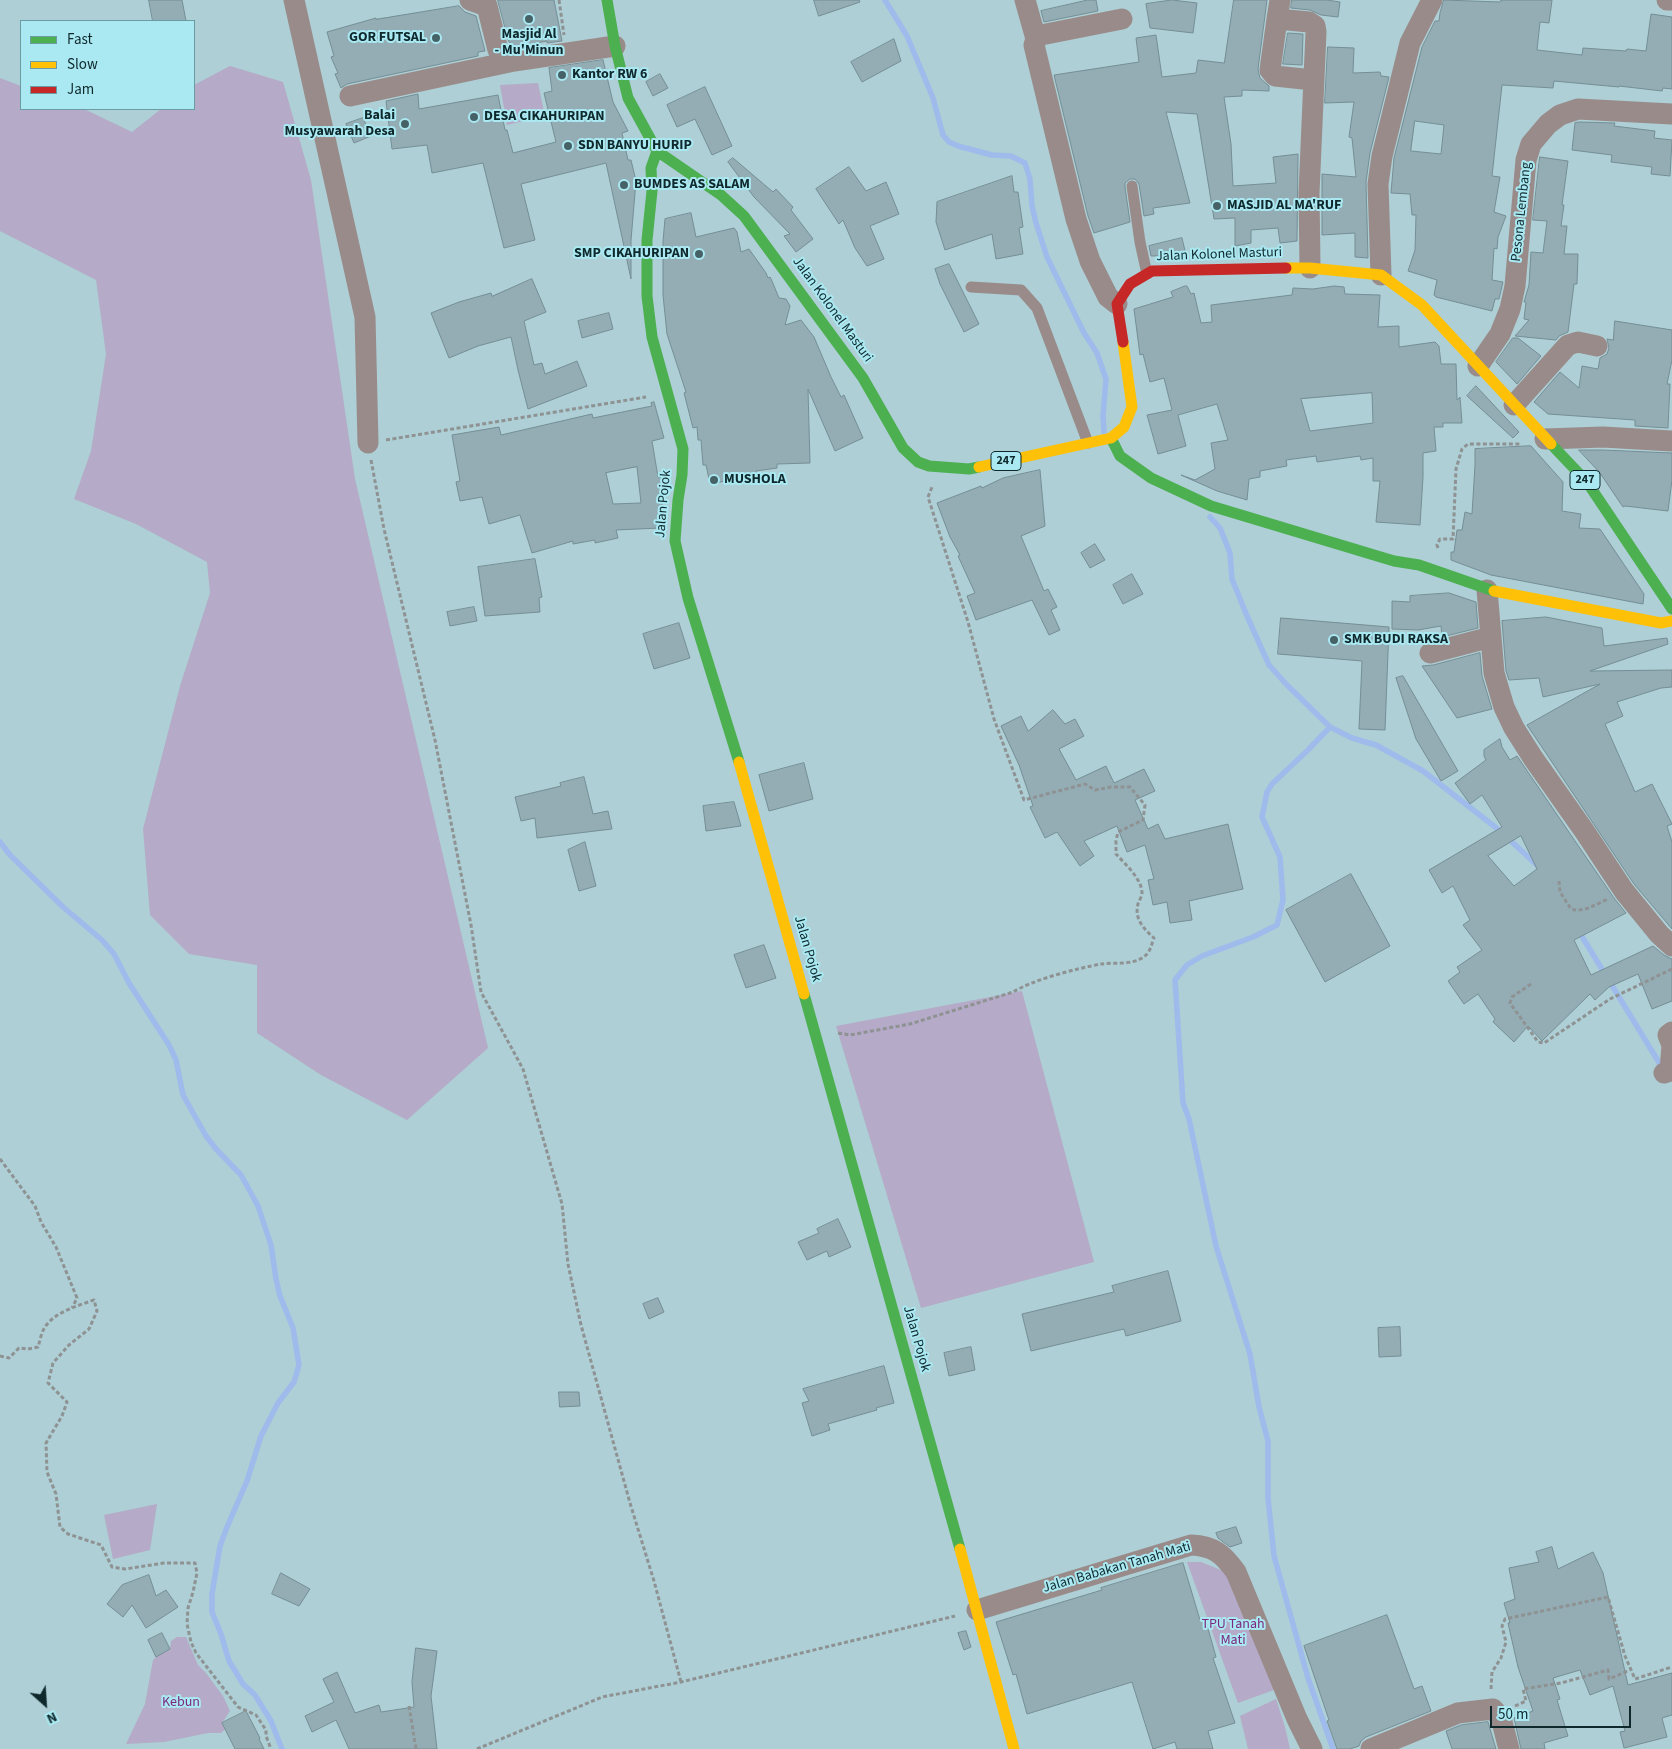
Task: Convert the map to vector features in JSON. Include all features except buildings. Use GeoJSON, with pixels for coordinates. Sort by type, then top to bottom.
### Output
{"type":"FeatureCollection","features":[{"type":"Feature","properties":{"kind":"street"},"geometry":{"type":"LineString","coordinates":[[294,0],[364,317],[368,443]]}},
{"type":"Feature","properties":{"kind":"street","name":"Jalan Kolonel Masturi"},"geometry":{"type":"LineString","coordinates":[[607,0],[615,46],[628,98],[657,151],[721,195],[744,216],[863,378],[903,448],[918,462],[929,466],[969,469],[1111,438]]}},
{"type":"Feature","properties":{"kind":"street"},"geometry":{"type":"LineString","coordinates":[[1025,0],[1036,39]]}},
{"type":"Feature","properties":{"kind":"street"},"geometry":{"type":"LineString","coordinates":[[1381,276],[1378,184],[1382,156],[1410,43],[1432,0]]}},
{"type":"Feature","properties":{"kind":"street"},"geometry":{"type":"LineString","coordinates":[[1667,0],[1672,0]]}},
{"type":"Feature","properties":{"kind":"street"},"geometry":{"type":"LineString","coordinates":[[482,2],[498,50],[514,61]]}},
{"type":"Feature","properties":{"kind":"street"},"geometry":{"type":"LineString","coordinates":[[1310,268],[1308,193],[1316,32],[1314,26],[1309,22],[1278,9],[1270,70],[1276,76],[1313,80]]}},
{"type":"Feature","properties":{"kind":"street"},"geometry":{"type":"LineString","coordinates":[[1122,19],[1041,35],[1036,39],[1034,45],[1076,219],[1090,262],[1108,297],[1118,304],[1132,407],[1124,427],[1111,438],[1120,456],[1151,478],[1211,506],[1394,561],[1419,565],[1488,590],[1661,624],[1672,621]]}},
{"type":"Feature","properties":{"kind":"street"},"geometry":{"type":"LineString","coordinates":[[350,96],[514,61],[615,46]]}},
{"type":"Feature","properties":{"kind":"street","name":"Pesona Lembang"},"geometry":{"type":"LineString","coordinates":[[1478,366],[1500,334],[1510,309],[1515,286],[1526,160],[1531,144],[1539,133],[1560,115],[1578,109],[1672,114]]}},
{"type":"Feature","properties":{"kind":"street","name":"Jalan Pojok"},"geometry":{"type":"LineString","coordinates":[[657,151],[651,168],[652,191],[647,240],[647,296],[652,337],[683,449],[682,475],[675,525],[675,541],[681,570],[742,773],[977,1610],[1014,1749]]}},
{"type":"Feature","properties":{"kind":"street","name":"Jalan Kolonel Masturi"},"geometry":{"type":"LineString","coordinates":[[1118,304],[1130,284],[1152,271],[1310,268],[1381,276],[1422,305],[1587,482],[1672,609]]}},
{"type":"Feature","properties":{"kind":"street"},"geometry":{"type":"LineString","coordinates":[[1514,405],[1568,344],[1578,342],[1597,346]]}},
{"type":"Feature","properties":{"kind":"street"},"geometry":{"type":"LineString","coordinates":[[1545,439],[1612,437],[1672,441]]}},
{"type":"Feature","properties":{"kind":"street"},"geometry":{"type":"LineString","coordinates":[[1488,590],[1494,673],[1504,707],[1514,728],[1532,758],[1624,891],[1659,934],[1672,946]]}},
{"type":"Feature","properties":{"kind":"street"},"geometry":{"type":"LineString","coordinates":[[1430,653],[1491,637]]}},
{"type":"Feature","properties":{"kind":"street"},"geometry":{"type":"LineString","coordinates":[[1664,1073],[1670,1071],[1672,1045],[1668,1035],[1672,1032]]}},
{"type":"Feature","properties":{"kind":"street","name":"Jalan Babakan Tanah Mati"},"geometry":{"type":"LineString","coordinates":[[977,1610],[1190,1545],[1206,1546],[1226,1559],[1236,1572],[1297,1719],[1312,1749]]}},
{"type":"Feature","properties":{"kind":"street"},"geometry":{"type":"LineString","coordinates":[[1371,1749],[1458,1713],[1493,1709],[1501,1718],[1509,1749]]}},
{"type":"Feature","properties":{"kind":"lane"},"geometry":{"type":"LineString","coordinates":[[1132,186],[1140,242],[1147,274]]}},
{"type":"Feature","properties":{"kind":"lane"},"geometry":{"type":"LineString","coordinates":[[972,287],[1020,290],[1037,308],[1088,443]]}},
{"type":"Feature","properties":{"kind":"path"},"geometry":{"type":"LineString","coordinates":[[559,0],[567,53]]}},
{"type":"Feature","properties":{"kind":"path"},"geometry":{"type":"LineString","coordinates":[[666,392],[645,398],[368,443],[384,529],[435,740],[470,925],[480,992],[523,1070],[562,1204],[568,1264],[581,1325],[681,1682]]}},
{"type":"Feature","properties":{"kind":"path"},"geometry":{"type":"LineString","coordinates":[[1419,565],[1436,558],[1440,552],[1437,545],[1440,538],[1453,539],[1456,469],[1462,449],[1468,444],[1531,444],[1545,439]]}},
{"type":"Feature","properties":{"kind":"path"},"geometry":{"type":"LineString","coordinates":[[813,1029],[850,1035],[910,1024],[1013,992],[1028,983],[1052,976],[1101,964],[1133,962],[1146,955],[1154,938],[1143,928],[1137,916],[1142,893],[1137,876],[1116,854],[1118,832],[1144,820],[1145,805],[1130,787],[1111,787],[1095,790],[1085,784],[1024,800],[994,719],[968,622],[928,498],[935,477],[929,466]]}},
{"type":"Feature","properties":{"kind":"path"},"geometry":{"type":"LineString","coordinates":[[1559,881],[1560,892],[1571,909],[1578,911],[1624,891]]}},
{"type":"Feature","properties":{"kind":"path"},"geometry":{"type":"LineString","coordinates":[[1532,984],[1512,997],[1510,1002],[1538,1042],[1544,1043],[1610,999],[1672,969]]}},
{"type":"Feature","properties":{"kind":"path"},"geometry":{"type":"LineString","coordinates":[[0,1159],[35,1206],[41,1222],[56,1247],[77,1298],[72,1308]]}},
{"type":"Feature","properties":{"kind":"path"},"geometry":{"type":"LineString","coordinates":[[0,1356],[9,1358],[20,1348],[28,1350],[38,1346],[45,1328],[55,1317],[94,1300],[97,1311],[89,1329],[69,1345],[53,1363],[48,1383],[67,1402],[62,1416],[46,1443],[46,1472],[56,1494],[60,1527],[68,1534],[101,1546],[112,1566],[125,1569],[164,1563],[195,1563],[197,1573],[187,1616],[191,1642],[196,1653],[238,1707],[256,1715],[266,1730],[266,1736],[271,1749]]}},
{"type":"Feature","properties":{"kind":"path"},"geometry":{"type":"LineString","coordinates":[[1630,1670],[1609,1679],[1608,1670],[1561,1683],[1522,1689],[1526,1701],[1509,1708],[1493,1709],[1492,1672],[1501,1658],[1506,1642],[1502,1626],[1505,1619],[1608,1596],[1630,1670],[1635,1679],[1672,1667]]}},
{"type":"Feature","properties":{"kind":"path"},"geometry":{"type":"LineString","coordinates":[[477,1749],[602,1697],[681,1682],[977,1610]]}},
{"type":"Feature","properties":{"kind":"path"},"geometry":{"type":"LineString","coordinates":[[410,1706],[416,1749]]}},
{"type":"Feature","properties":{"kind":"green space"},"geometry":{"type":"Polygon","coordinates":[[[230,66],[283,82],[311,180],[355,479],[488,1048],[407,1120],[321,1075],[257,1033],[257,965],[189,954],[150,915],[143,829],[180,686],[210,593],[207,562],[136,524],[74,499],[91,451],[106,354],[96,280],[0,231],[0,78],[20,86],[20,110],[86,110],[132,132],[160,110],[195,110],[195,84],[230,66]]]}},
{"type":"Feature","properties":{"kind":"green space"},"geometry":{"type":"Polygon","coordinates":[[[538,83],[545,116],[507,125],[500,85],[538,83]]]}},
{"type":"Feature","properties":{"kind":"green space"},"geometry":{"type":"Polygon","coordinates":[[[1022,991],[1094,1262],[921,1308],[836,1026],[1022,991]]]}},
{"type":"Feature","properties":{"kind":"green space"},"geometry":{"type":"Polygon","coordinates":[[[157,1504],[150,1550],[113,1559],[104,1515],[157,1504]]]}},
{"type":"Feature","properties":{"kind":"green space","name":"TPU Tanah Mati"},"geometry":{"type":"Polygon","coordinates":[[[1187,1562],[1201,1562],[1233,1575],[1274,1690],[1238,1703],[1187,1562]]]}},
{"type":"Feature","properties":{"kind":"green space","name":"Kebun"},"geometry":{"type":"Polygon","coordinates":[[[177,1637],[186,1637],[198,1665],[223,1696],[230,1711],[222,1723],[225,1729],[221,1733],[208,1733],[164,1742],[126,1744],[145,1704],[153,1660],[170,1649],[171,1641],[177,1637]]]}},
{"type":"Feature","properties":{"kind":"green space"},"geometry":{"type":"Polygon","coordinates":[[[1276,1699],[1290,1749],[1248,1749],[1240,1716],[1276,1699]]]}},
{"type":"Feature","properties":{"kind":"waterway"},"geometry":{"type":"LineString","coordinates":[[885,0],[907,36],[933,98],[943,135],[949,142],[992,155],[1011,156],[1025,163],[1030,179],[1032,206],[1047,257],[1084,333],[1097,353],[1106,379],[1103,416],[1104,432]]}},
{"type":"Feature","properties":{"kind":"waterway"},"geometry":{"type":"LineString","coordinates":[[1210,517],[1220,528],[1230,553],[1232,579],[1269,665],[1287,685],[1330,727],[1352,738],[1376,745],[1423,771],[1499,830],[1539,867]]}},
{"type":"Feature","properties":{"kind":"waterway"},"geometry":{"type":"LineString","coordinates":[[1330,727],[1272,784],[1267,792],[1262,817],[1280,857],[1283,900],[1277,925],[1253,937],[1202,956],[1187,965],[1175,980],[1183,1103],[1189,1119],[1216,1246],[1250,1354],[1259,1407],[1268,1441],[1268,1498],[1274,1556],[1308,1678],[1333,1749]]}},
{"type":"Feature","properties":{"kind":"waterway"},"geometry":{"type":"LineString","coordinates":[[0,842],[10,855],[63,907],[102,940],[114,954],[129,983],[169,1045],[176,1060],[183,1095],[206,1136],[241,1175],[258,1206],[271,1245],[276,1279],[280,1296],[293,1328],[299,1365],[294,1382],[278,1403],[261,1436],[247,1481],[220,1546],[212,1594],[212,1612],[229,1661],[243,1684],[255,1695],[271,1721],[282,1749]]}},
{"type":"Feature","properties":{"kind":"waterway"},"geometry":{"type":"LineString","coordinates":[[1578,930],[1663,1069]]}},
{"type":"Feature","properties":{"kind":"traffic: fast"},"geometry":{"type":"LineString","coordinates":[[607,0],[615,46],[628,98],[657,151],[721,195],[744,216],[863,378],[903,448],[918,462],[929,466],[969,469],[979,467]]}},
{"type":"Feature","properties":{"kind":"traffic: fast"},"geometry":{"type":"LineString","coordinates":[[657,151],[651,168],[652,191],[647,240],[647,296],[652,337],[683,449],[675,541],[688,598],[739,762]]}},
{"type":"Feature","properties":{"kind":"traffic: fast"},"geometry":{"type":"LineString","coordinates":[[1111,438],[1120,456],[1151,478],[1211,506],[1394,561],[1419,565],[1494,591]]}},
{"type":"Feature","properties":{"kind":"traffic: fast"},"geometry":{"type":"LineString","coordinates":[[1551,444],[1587,482],[1672,609]]}},
{"type":"Feature","properties":{"kind":"traffic: fast"},"geometry":{"type":"LineString","coordinates":[[804,994],[960,1549]]}},
{"type":"Feature","properties":{"kind":"traffic: slow"},"geometry":{"type":"LineString","coordinates":[[1286,268],[1310,268],[1381,275],[1422,305],[1551,444]]}},
{"type":"Feature","properties":{"kind":"traffic: slow"},"geometry":{"type":"LineString","coordinates":[[979,467],[1111,438],[1124,427],[1132,407],[1123,342]]}},
{"type":"Feature","properties":{"kind":"traffic: slow"},"geometry":{"type":"LineString","coordinates":[[1494,591],[1661,623],[1672,621]]}},
{"type":"Feature","properties":{"kind":"traffic: slow"},"geometry":{"type":"LineString","coordinates":[[739,762],[804,994]]}},
{"type":"Feature","properties":{"kind":"traffic: slow"},"geometry":{"type":"LineString","coordinates":[[960,1549],[1014,1749]]}},
{"type":"Feature","properties":{"kind":"traffic: jam"},"geometry":{"type":"LineString","coordinates":[[1123,342],[1117,304],[1130,284],[1152,271],[1286,268]]}},
{"type":"Feature","properties":{"kind":"place","name":"Masjid Al - Mu'Minun"},"geometry":{"type":"Point","coordinates":[529,19]}},
{"type":"Feature","properties":{"kind":"place","name":"GOR FUTSAL"},"geometry":{"type":"Point","coordinates":[436,38]}},
{"type":"Feature","properties":{"kind":"place","name":"Kantor RW 6"},"geometry":{"type":"Point","coordinates":[562,75]}},
{"type":"Feature","properties":{"kind":"place","name":"DESA CIKAHURIPAN"},"geometry":{"type":"Point","coordinates":[474,117]}},
{"type":"Feature","properties":{"kind":"place","name":"Balai Musyawarah Desa"},"geometry":{"type":"Point","coordinates":[405,124]}},
{"type":"Feature","properties":{"kind":"place","name":"SDN BANYU HURIP"},"geometry":{"type":"Point","coordinates":[568,146]}},
{"type":"Feature","properties":{"kind":"place","name":"BUMDES AS SALAM"},"geometry":{"type":"Point","coordinates":[624,185]}},
{"type":"Feature","properties":{"kind":"place","name":"MASJID AL MA'RUF"},"geometry":{"type":"Point","coordinates":[1217,206]}},
{"type":"Feature","properties":{"kind":"place","name":"SMP CIKAHURIPAN"},"geometry":{"type":"Point","coordinates":[699,254]}},
{"type":"Feature","properties":{"kind":"place","name":"MUSHOLA"},"geometry":{"type":"Point","coordinates":[714,480]}},
{"type":"Feature","properties":{"kind":"place","name":"SMK BUDI RAKSA"},"geometry":{"type":"Point","coordinates":[1334,640]}}]}
